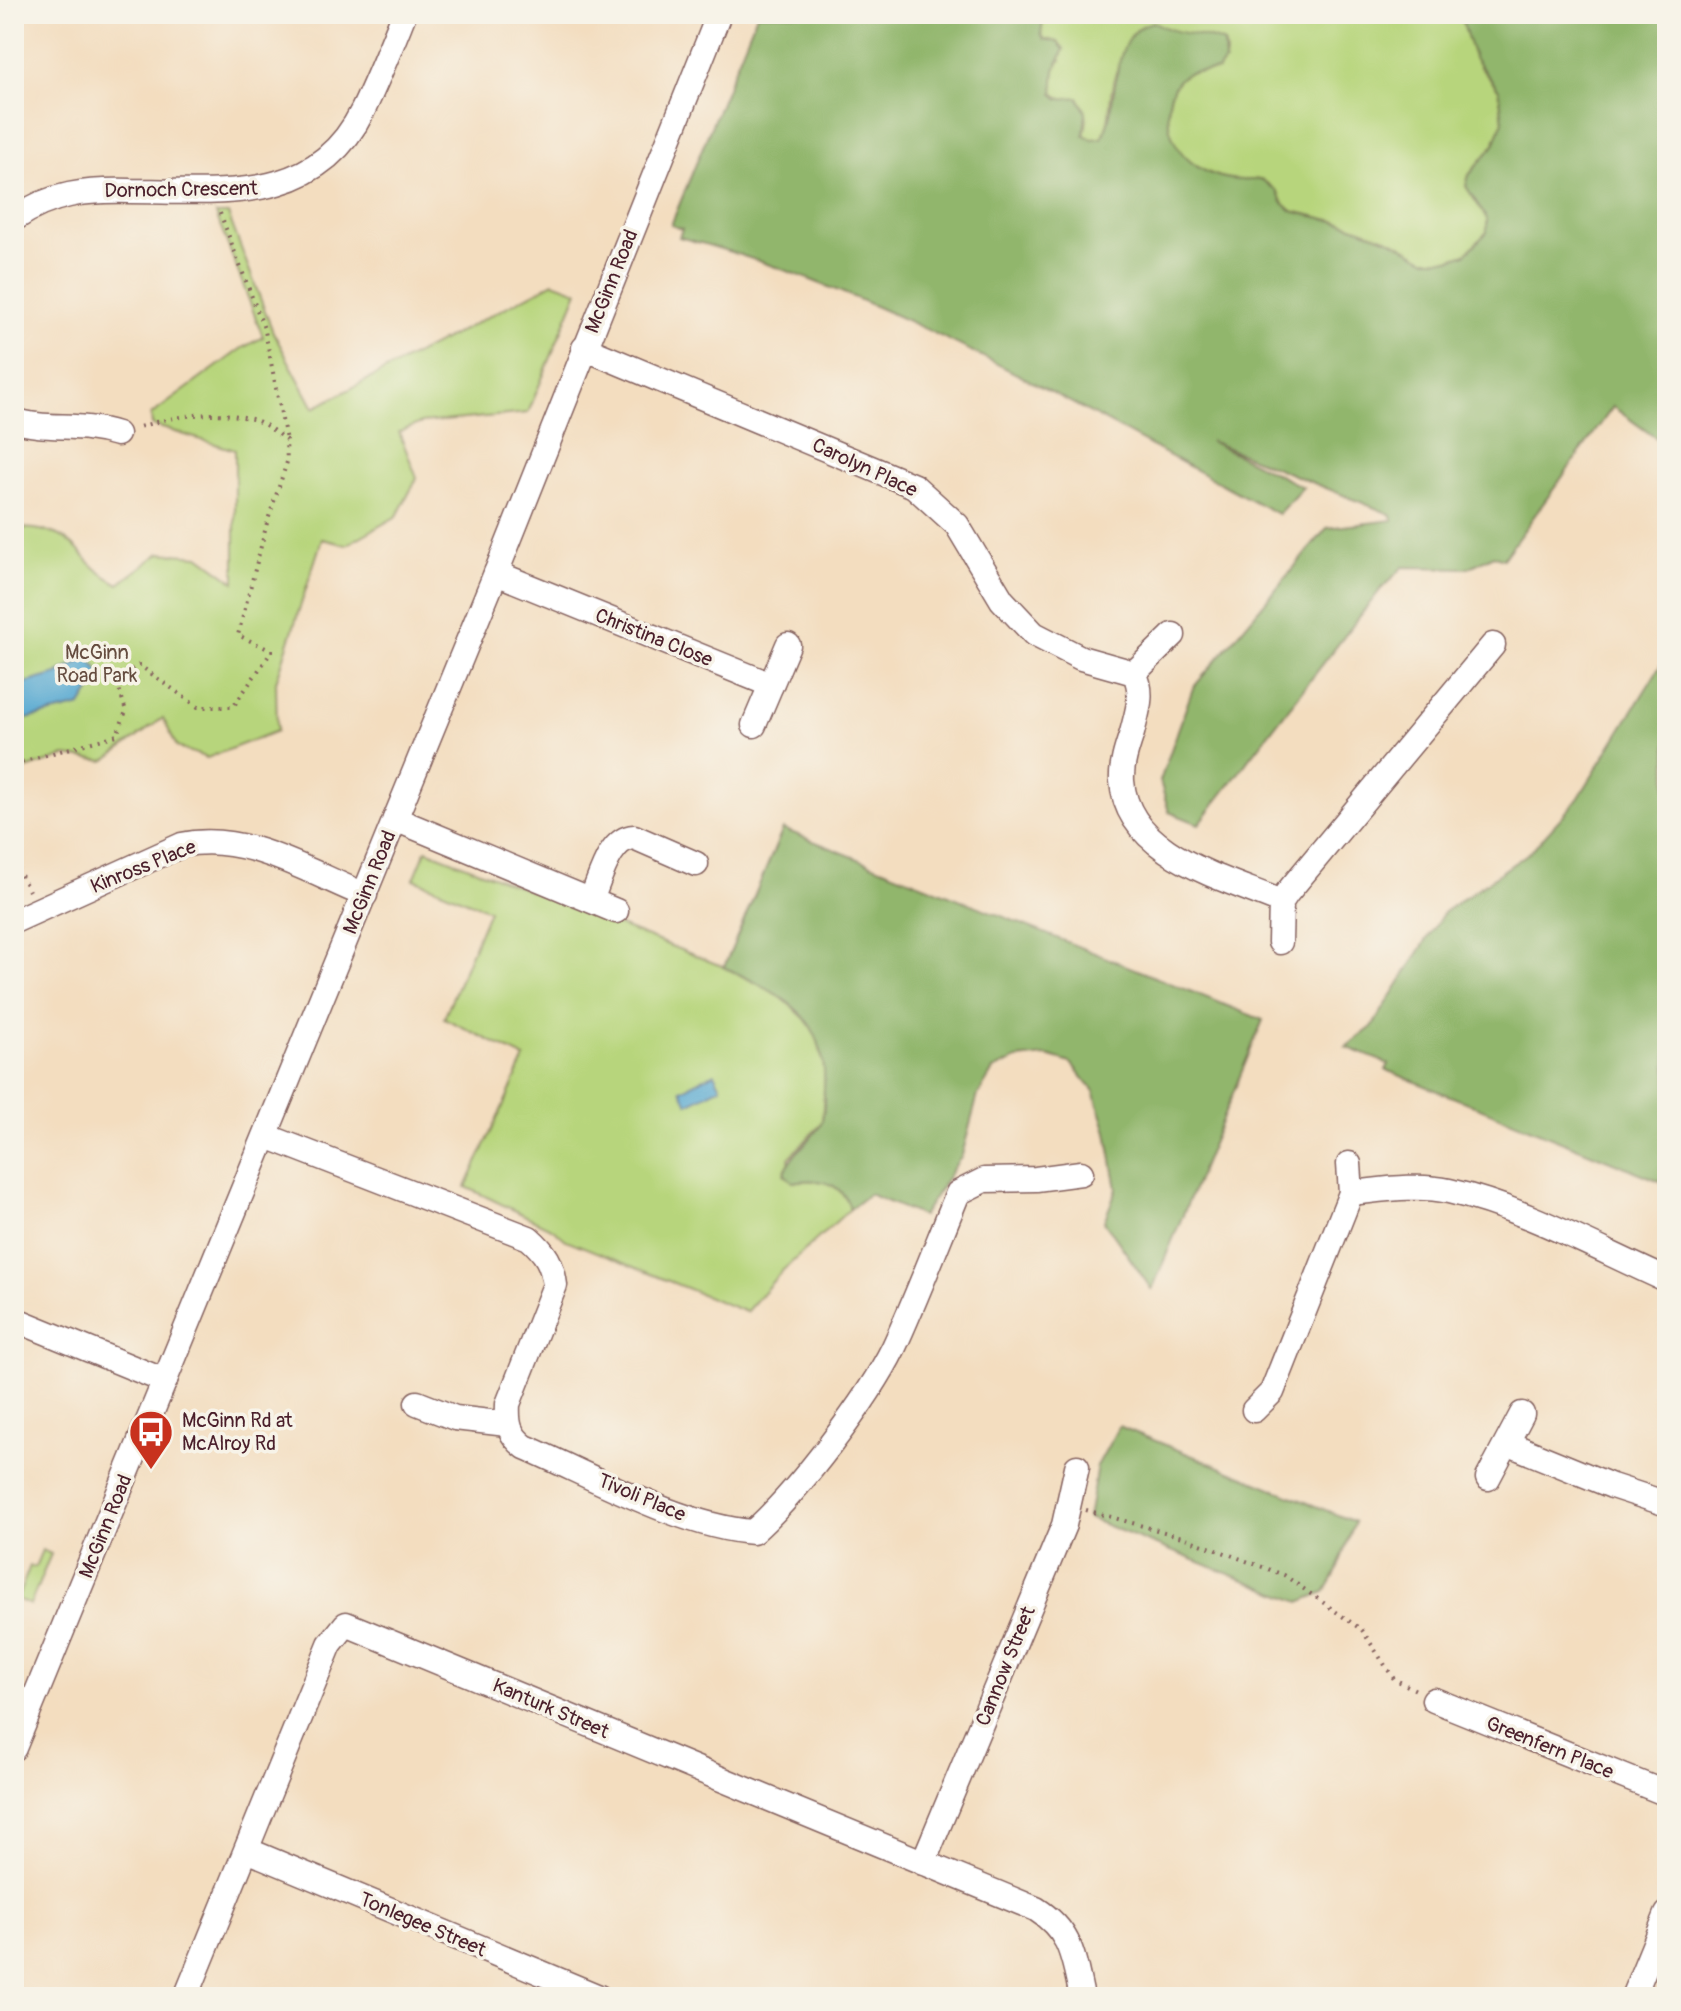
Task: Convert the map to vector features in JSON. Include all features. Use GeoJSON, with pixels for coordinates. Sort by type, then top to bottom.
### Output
{"type":"FeatureCollection","features":[{"type":"Feature","properties":{"kind":"street","name":"Dornoch Crescent"},"geometry":{"type":"LineString","coordinates":[[14,219],[55,196],[85,190],[212,191],[260,189],[283,183],[323,160],[350,132],[363,112],[404,14]]}},
{"type":"Feature","properties":{"kind":"street","name":"McGinn Road"},"geometry":{"type":"LineString","coordinates":[[14,1748],[496,573],[719,14]]}},
{"type":"Feature","properties":{"kind":"street","name":"Carolyn Place"},"geometry":{"type":"LineString","coordinates":[[584,348],[914,486],[957,525],[1002,600],[1034,634],[1081,658],[1134,673]]}},
{"type":"Feature","properties":{"kind":"street"},"geometry":{"type":"LineString","coordinates":[[14,420],[36,425],[94,427],[117,434]]}},
{"type":"Feature","properties":{"kind":"street","name":"Christina Close"},"geometry":{"type":"LineString","coordinates":[[496,573],[771,685]]}},
{"type":"Feature","properties":{"kind":"street"},"geometry":{"type":"LineString","coordinates":[[1173,635],[1134,673],[1141,696],[1123,767],[1122,783],[1134,818],[1161,847],[1281,902]]}},
{"type":"Feature","properties":{"kind":"street"},"geometry":{"type":"LineString","coordinates":[[754,725],[788,645]]}},
{"type":"Feature","properties":{"kind":"street"},"geometry":{"type":"LineString","coordinates":[[1280,942],[1281,902],[1493,645]]}},
{"type":"Feature","properties":{"kind":"street"},"geometry":{"type":"LineString","coordinates":[[395,819],[616,911]]}},
{"type":"Feature","properties":{"kind":"street"},"geometry":{"type":"LineString","coordinates":[[591,900],[615,847],[626,837],[634,837],[696,864]]}},
{"type":"Feature","properties":{"kind":"street","name":"Kinross Place"},"geometry":{"type":"LineString","coordinates":[[14,921],[182,845],[201,841],[238,843],[365,895]]}},
{"type":"Feature","properties":{"kind":"street"},"geometry":{"type":"LineString","coordinates":[[266,1136],[529,1238],[545,1252],[553,1267],[555,1285],[508,1404],[507,1424],[472,1422],[417,1403]]}},
{"type":"Feature","properties":{"kind":"street"},"geometry":{"type":"LineString","coordinates":[[1254,1410],[1272,1392],[1281,1343],[1351,1193],[1349,1164]]}},
{"type":"Feature","properties":{"kind":"street","name":"Tivoli Place"},"geometry":{"type":"LineString","coordinates":[[507,1424],[514,1438],[525,1447],[684,1515],[729,1530],[753,1532],[776,1511],[873,1385],[893,1348],[958,1193],[984,1180],[1036,1179],[1081,1173]]}},
{"type":"Feature","properties":{"kind":"street"},"geometry":{"type":"LineString","coordinates":[[1351,1193],[1448,1190],[1517,1214],[1667,1280]]}},
{"type":"Feature","properties":{"kind":"street"},"geometry":{"type":"LineString","coordinates":[[14,1319],[165,1381]]}},
{"type":"Feature","properties":{"kind":"street"},"geometry":{"type":"LineString","coordinates":[[1488,1478],[1509,1444],[1522,1414]]}},
{"type":"Feature","properties":{"kind":"street"},"geometry":{"type":"LineString","coordinates":[[1509,1444],[1612,1486],[1667,1504]]}},
{"type":"Feature","properties":{"kind":"street","name":"Cannow Street"},"geometry":{"type":"LineString","coordinates":[[923,1863],[1064,1525],[1077,1467]]}},
{"type":"Feature","properties":{"kind":"street","name":"Kanturk Street"},"geometry":{"type":"LineString","coordinates":[[186,1997],[330,1644],[346,1624],[1036,1909],[1055,1922],[1069,1942],[1082,1997]]}},
{"type":"Feature","properties":{"kind":"street","name":"Greenfern Place"},"geometry":{"type":"LineString","coordinates":[[1434,1700],[1667,1794]]}},
{"type":"Feature","properties":{"kind":"street","name":"Tonlegee Street"},"geometry":{"type":"LineString","coordinates":[[247,1850],[599,1997]]}},
{"type":"Feature","properties":{"kind":"street"},"geometry":{"type":"LineString","coordinates":[[1633,1997],[1667,1914]]}},
{"type":"Feature","properties":{"kind":"path"},"geometry":{"type":"LineString","coordinates":[[14,764],[117,735],[126,711],[116,679],[139,665],[198,707],[233,707],[272,651],[238,635],[267,523],[287,462],[286,440],[265,331],[212,191]]}},
{"type":"Feature","properties":{"kind":"path"},"geometry":{"type":"LineString","coordinates":[[117,434],[165,419],[208,414],[256,420],[286,440]]}},
{"type":"Feature","properties":{"kind":"path"},"geometry":{"type":"LineString","coordinates":[[14,861],[38,910]]}},
{"type":"Feature","properties":{"kind":"path"},"geometry":{"type":"LineString","coordinates":[[1068,1506],[1182,1537],[1284,1575],[1362,1630],[1394,1679],[1434,1700]]}},
{"type":"Feature","properties":{"kind":"green space"},"geometry":{"type":"Polygon","coordinates":[[[757,14],[1044,14],[1041,34],[1044,39],[1058,42],[1064,49],[1055,70],[1053,93],[1059,99],[1078,97],[1086,112],[1084,135],[1092,139],[1101,138],[1107,125],[1121,55],[1128,39],[1139,28],[1154,22],[1171,30],[1224,43],[1225,62],[1218,70],[1186,74],[1176,84],[1170,98],[1170,130],[1176,145],[1186,157],[1198,167],[1227,179],[1261,179],[1277,191],[1282,202],[1292,211],[1347,224],[1391,240],[1425,259],[1451,259],[1466,254],[1487,232],[1487,219],[1466,186],[1469,175],[1494,145],[1503,121],[1499,90],[1474,58],[1460,14],[1667,14],[1667,446],[1613,407],[1503,559],[1493,555],[1469,568],[1403,567],[1381,589],[1199,824],[1169,812],[1160,781],[1193,688],[1327,528],[1393,520],[1390,514],[1210,441],[1303,487],[1278,514],[1059,396],[911,322],[758,261],[679,237],[682,229],[671,225],[757,14]]]}},
{"type":"Feature","properties":{"kind":"green space"},"geometry":{"type":"Polygon","coordinates":[[[1044,14],[1460,14],[1480,67],[1499,90],[1503,121],[1494,145],[1469,175],[1466,186],[1488,219],[1487,232],[1466,254],[1451,259],[1424,259],[1391,240],[1347,224],[1292,211],[1282,202],[1277,191],[1261,179],[1227,179],[1198,167],[1176,145],[1170,130],[1170,98],[1176,84],[1186,74],[1218,70],[1226,58],[1224,43],[1171,30],[1154,22],[1117,69],[1107,126],[1101,138],[1092,140],[1084,135],[1087,122],[1084,108],[1053,93],[1054,70],[1061,60],[1041,34],[1044,14]]]}},
{"type":"Feature","properties":{"kind":"green space","name":"McGinn Road Park"},"geometry":{"type":"Polygon","coordinates":[[[216,214],[228,214],[273,332],[314,408],[554,282],[578,291],[528,413],[421,423],[399,432],[417,478],[397,516],[346,545],[322,539],[276,682],[277,731],[207,758],[177,747],[163,718],[105,761],[65,756],[14,773],[14,528],[37,529],[66,539],[92,565],[119,584],[160,553],[199,556],[235,582],[235,450],[152,425],[151,415],[242,348],[263,337],[216,214]]]}},
{"type":"Feature","properties":{"kind":"green space"},"geometry":{"type":"Polygon","coordinates":[[[1667,655],[1667,1184],[1386,1070],[1389,1064],[1346,1047],[1372,1027],[1444,912],[1530,852],[1578,799],[1667,655]]]}},
{"type":"Feature","properties":{"kind":"green space"},"geometry":{"type":"Polygon","coordinates":[[[783,829],[1263,1020],[1152,1290],[1104,1221],[1117,1189],[1107,1132],[1094,1091],[1071,1063],[1047,1056],[1017,1059],[993,1070],[978,1095],[962,1155],[922,1216],[869,1194],[850,1209],[835,1187],[820,1181],[793,1182],[784,1174],[792,1158],[822,1120],[824,1064],[819,1043],[810,1025],[782,998],[724,967],[783,829]]]}},
{"type":"Feature","properties":{"kind":"green space"},"geometry":{"type":"Polygon","coordinates":[[[426,850],[724,967],[777,993],[815,1028],[825,1070],[822,1123],[789,1158],[793,1182],[820,1181],[835,1187],[850,1209],[781,1272],[746,1312],[566,1240],[553,1229],[466,1187],[525,1058],[444,1018],[489,910],[414,879],[426,850]]]}},
{"type":"Feature","properties":{"kind":"green space"},"geometry":{"type":"Polygon","coordinates":[[[1119,1426],[1355,1522],[1335,1575],[1325,1592],[1300,1602],[1088,1518],[1097,1466],[1119,1426]]]}},
{"type":"Feature","properties":{"kind":"green space"},"geometry":{"type":"Polygon","coordinates":[[[42,1550],[51,1554],[30,1605],[17,1599],[30,1566],[35,1567],[42,1550]]]}},
{"type":"Feature","properties":{"kind":"water"},"geometry":{"type":"Polygon","coordinates":[[[88,657],[101,674],[81,706],[14,722],[14,686],[57,674],[88,657]]]}},
{"type":"Feature","properties":{"kind":"water"},"geometry":{"type":"Polygon","coordinates":[[[714,1073],[721,1087],[688,1104],[681,1090],[714,1073]]]}},
{"type":"Feature","properties":{"kind":"place","name":"McGinn Rd at McAlroy Rd"},"geometry":{"type":"Point","coordinates":[151,1471]}}]}
